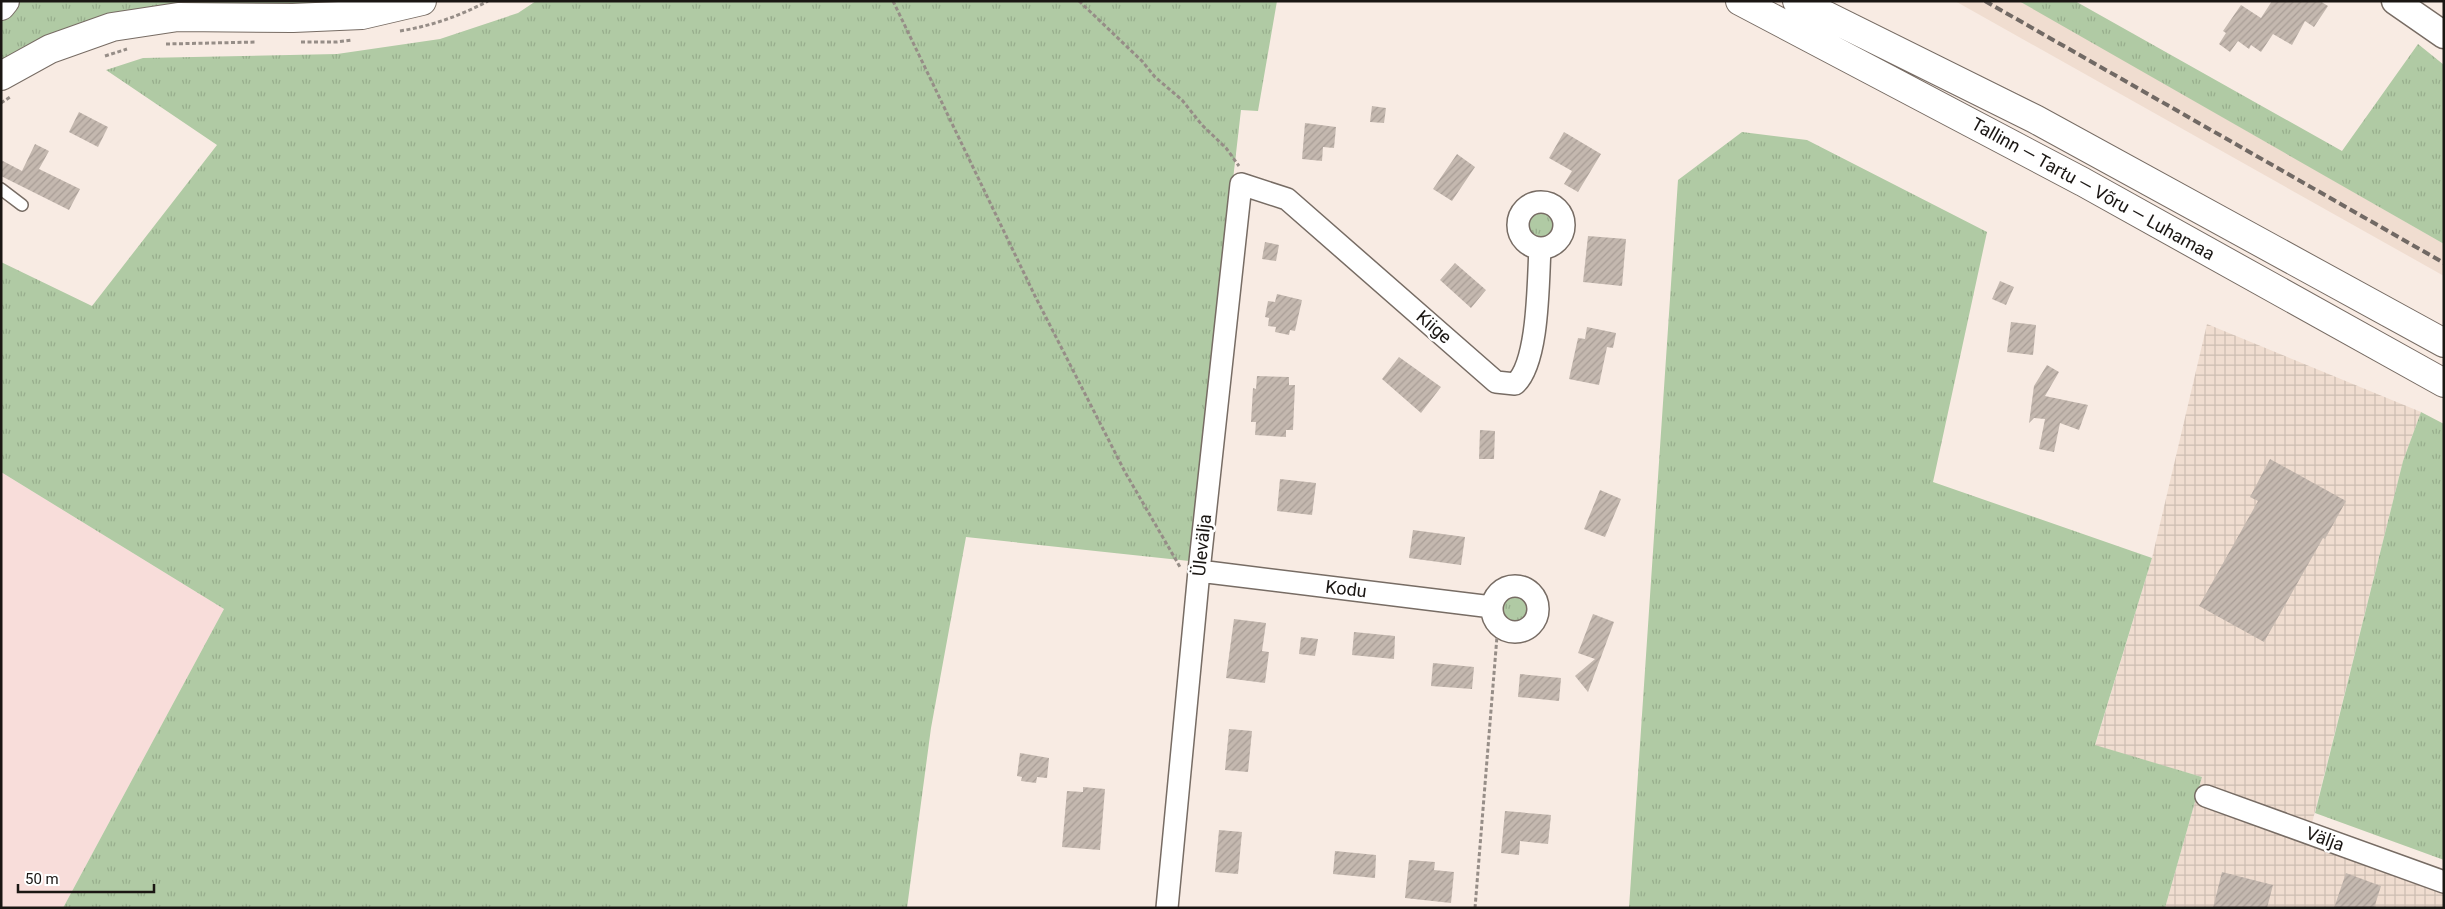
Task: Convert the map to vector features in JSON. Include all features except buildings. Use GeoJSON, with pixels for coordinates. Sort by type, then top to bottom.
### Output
{"type":"FeatureCollection","features":[{"type":"Feature","properties":{"kind":"main road"},"geometry":{"type":"LineString","coordinates":[[1,6],[5,1]]}},
{"type":"Feature","properties":{"kind":"main road"},"geometry":{"type":"LineString","coordinates":[[8,85],[50,49],[112,27],[178,17],[292,18],[362,15],[422,1]]}},
{"type":"Feature","properties":{"kind":"main road","name":"Tallinn — Tartu — Võru — Luhamaa"},"geometry":{"type":"LineString","coordinates":[[1740,1],[2083,182],[2444,383]]}},
{"type":"Feature","properties":{"kind":"main road","name":"Tallinn — Tartu — Võru — Luhamaa"},"geometry":{"type":"LineString","coordinates":[[1797,1],[2035,119],[2444,343]]}},
{"type":"Feature","properties":{"kind":"street"},"geometry":{"type":"LineString","coordinates":[[2395,1],[2444,35]]}},
{"type":"Feature","properties":{"kind":"street","name":"Ülevälja"},"geometry":{"type":"LineString","coordinates":[[1167,908],[1199,575],[1241,184]]}},
{"type":"Feature","properties":{"kind":"street","name":"Kiige"},"geometry":{"type":"LineString","coordinates":[[1241,184],[1287,199],[1496,382],[1515,384],[1522,378],[1527,367],[1532,348],[1540,248]]}},
{"type":"Feature","properties":{"kind":"street","name":"Kodu"},"geometry":{"type":"LineString","coordinates":[[1199,575],[1495,616]]}},
{"type":"Feature","properties":{"kind":"street","name":"Välja"},"geometry":{"type":"LineString","coordinates":[[2206,796],[2444,882]]}},
{"type":"Feature","properties":{"kind":"lane"},"geometry":{"type":"LineString","coordinates":[[1,189],[22,204]]}},
{"type":"Feature","properties":{"kind":"path"},"geometry":{"type":"LineString","coordinates":[[397,32],[420,28],[462,15],[488,1]]}},
{"type":"Feature","properties":{"kind":"path"},"geometry":{"type":"LineString","coordinates":[[893,1],[1035,296],[1125,472],[1178,565],[1199,575]]}},
{"type":"Feature","properties":{"kind":"path"},"geometry":{"type":"LineString","coordinates":[[1080,1],[1142,61],[1155,77],[1182,100],[1226,148],[1240,168],[1241,184]]}},
{"type":"Feature","properties":{"kind":"path"},"geometry":{"type":"LineString","coordinates":[[298,42],[337,42],[355,39]]}},
{"type":"Feature","properties":{"kind":"path"},"geometry":{"type":"LineString","coordinates":[[158,44],[260,42]]}},
{"type":"Feature","properties":{"kind":"path"},"geometry":{"type":"LineString","coordinates":[[101,57],[134,48]]}},
{"type":"Feature","properties":{"kind":"path"},"geometry":{"type":"LineString","coordinates":[[1,103],[8,85]]}},
{"type":"Feature","properties":{"kind":"path"},"geometry":{"type":"LineString","coordinates":[[1475,908],[1495,616]]}},
{"type":"Feature","properties":{"kind":"shaded area"},"geometry":{"type":"Polygon","coordinates":[[[1955,1],[2021,1],[2444,244],[2444,276],[1955,1]]]}},
{"type":"Feature","properties":{"kind":"shaded area"},"geometry":{"type":"Polygon","coordinates":[[[2207,324],[2421,412],[2403,461],[2308,839],[2444,889],[2444,908],[2165,908],[2202,777],[2095,746],[2152,558],[2207,324]]]}},
{"type":"Feature","properties":{"kind":"shaded area"},"geometry":{"type":"Polygon","coordinates":[[[1,472],[224,609],[63,908],[1,908],[1,472]]]}},
{"type":"Feature","properties":{"kind":"green space"},"geometry":{"type":"Polygon","coordinates":[[[18,1],[355,1],[356,7],[85,23],[23,47],[1,61],[1,20],[18,1]]]}},
{"type":"Feature","properties":{"kind":"green space"},"geometry":{"type":"Polygon","coordinates":[[[536,1],[1277,1],[1258,111],[1241,110],[1189,561],[966,537],[931,728],[907,908],[63,908],[224,609],[1,472],[1,262],[92,306],[217,145],[106,70],[143,58],[337,54],[440,39],[518,13],[536,1]]]}},
{"type":"Feature","properties":{"kind":"green space"},"geometry":{"type":"Polygon","coordinates":[[[2019,1],[2075,1],[2342,151],[2418,44],[2444,65],[2444,244],[2019,1]]]}},
{"type":"Feature","properties":{"kind":"green space"},"geometry":{"type":"Polygon","coordinates":[[[1742,132],[1807,140],[1987,232],[1933,482],[2152,558],[2095,745],[2202,777],[2165,908],[1629,908],[1678,180],[1742,132]]]}},
{"type":"Feature","properties":{"kind":"green space"},"geometry":{"type":"Polygon","coordinates":[[[1541,209],[1552,213],[1556,224],[1552,235],[1541,239],[1530,235],[1526,224],[1530,213],[1541,209]]]}},
{"type":"Feature","properties":{"kind":"green space"},"geometry":{"type":"Polygon","coordinates":[[[2421,412],[2444,424],[2444,860],[2315,813],[2403,461],[2421,412]]]}},
{"type":"Feature","properties":{"kind":"green space"},"geometry":{"type":"Polygon","coordinates":[[[1516,594],[1522,595],[1527,599],[1531,604],[1531,616],[1527,621],[1522,625],[1516,626],[1510,625],[1505,621],[1501,616],[1500,610],[1501,604],[1505,599],[1510,595],[1516,594]]]}},
{"type":"Feature","properties":{"kind":"railway"},"geometry":{"type":"LineString","coordinates":[[1985,1],[2444,263]]}}]}
